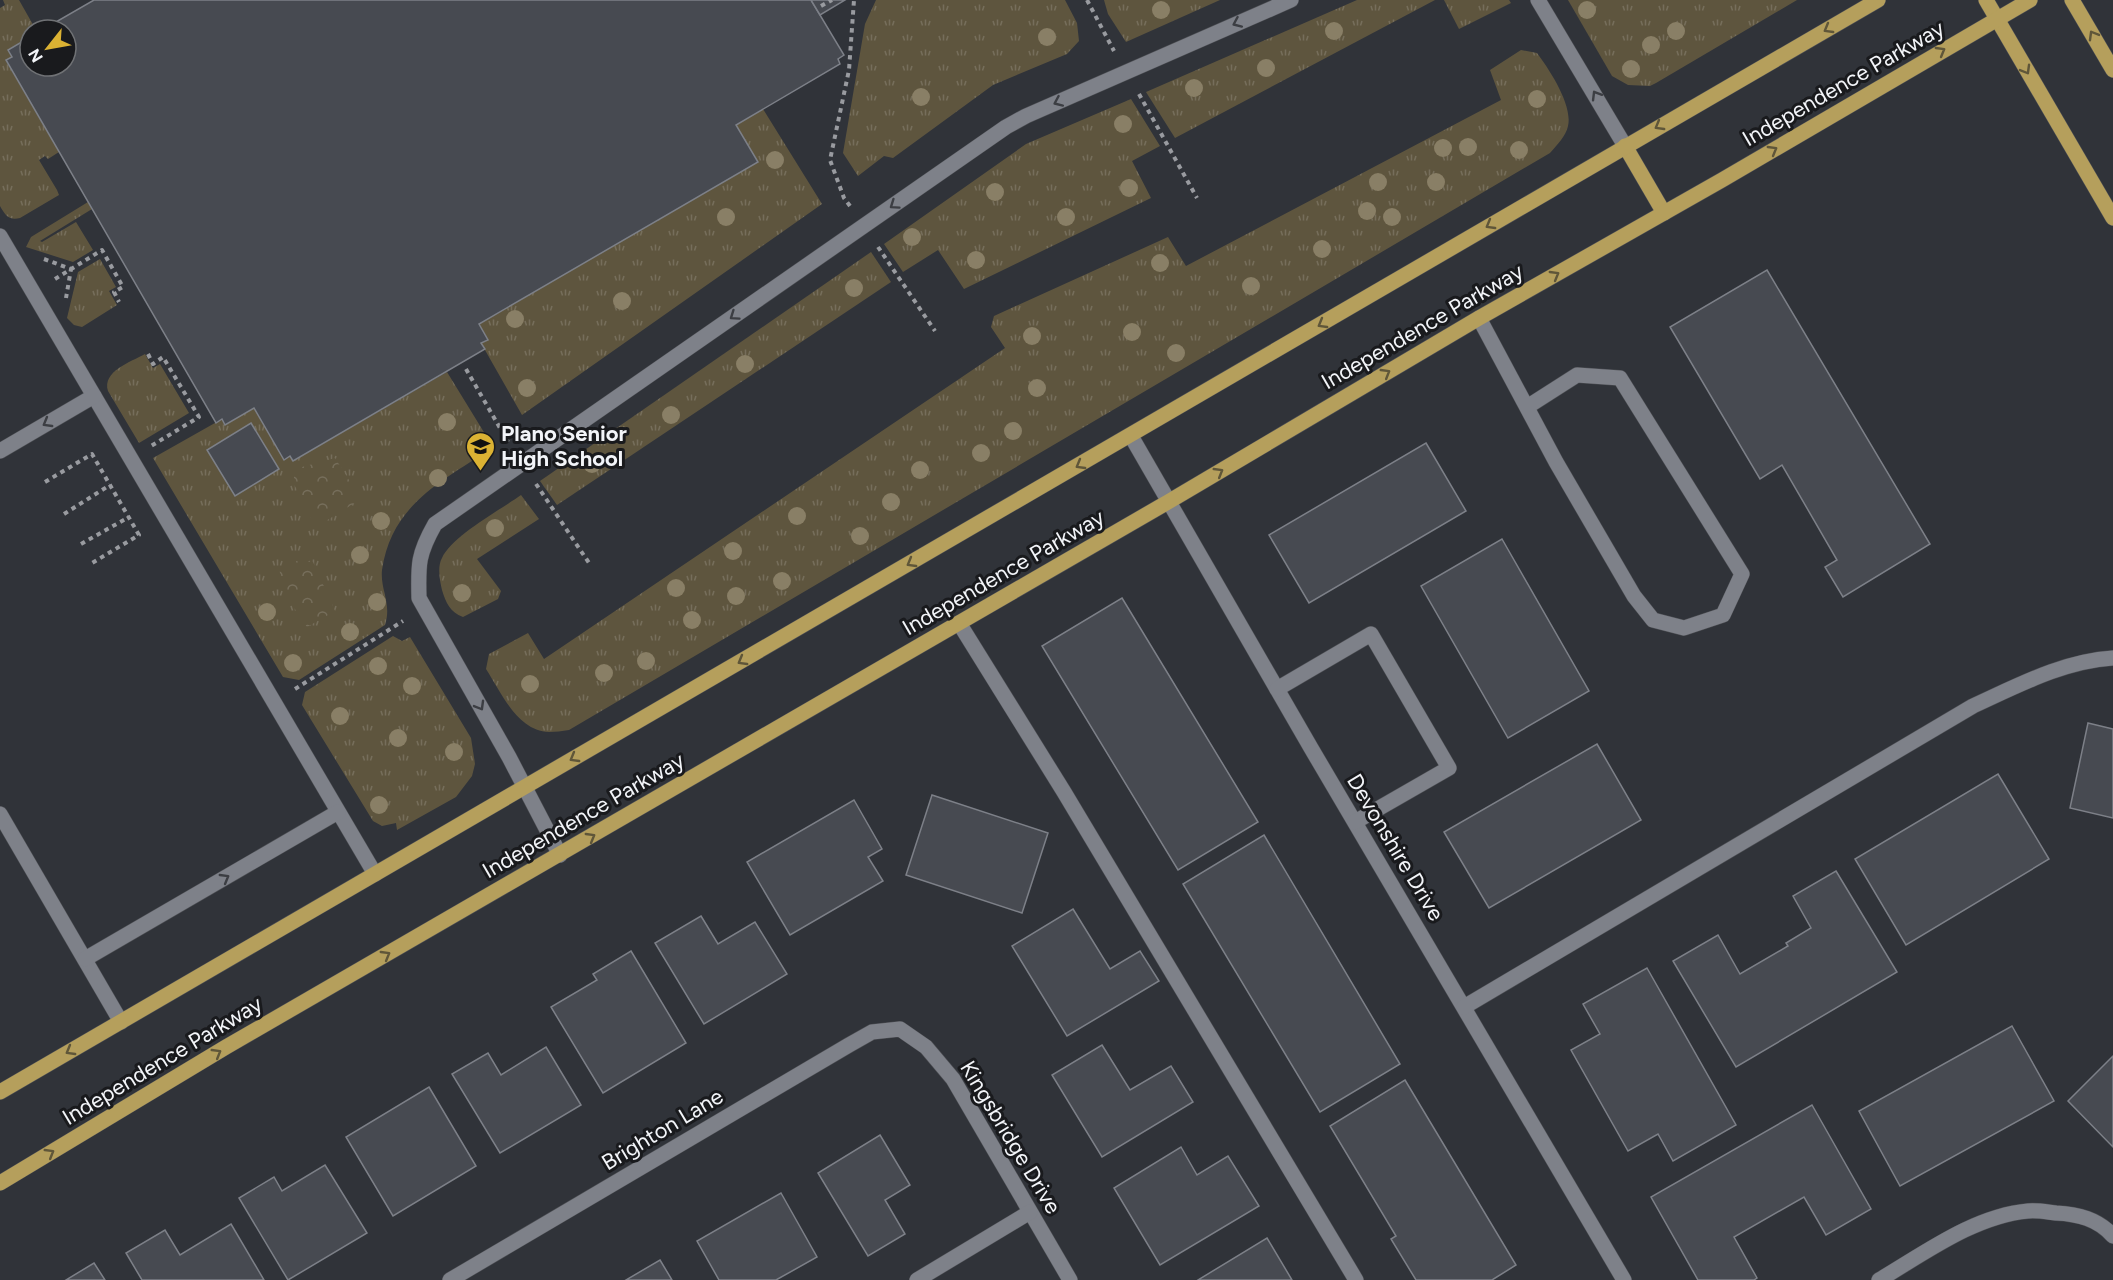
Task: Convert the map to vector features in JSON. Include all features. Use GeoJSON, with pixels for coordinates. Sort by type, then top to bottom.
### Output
{"type":"FeatureCollection","features":[{"type":"Feature","properties":{"kind":"main road"},"geometry":{"type":"LineString","coordinates":[[0,1092],[1878,0]]}},
{"type":"Feature","properties":{"kind":"main road"},"geometry":{"type":"LineString","coordinates":[[1986,0],[2113,218]]}},
{"type":"Feature","properties":{"kind":"main road","name":"Independence Parkway"},"geometry":{"type":"LineString","coordinates":[[0,1183],[226,1047],[2030,0]]}},
{"type":"Feature","properties":{"kind":"main road"},"geometry":{"type":"LineString","coordinates":[[2072,0],[2113,70]]}},
{"type":"Feature","properties":{"kind":"main road"},"geometry":{"type":"LineString","coordinates":[[1625,146],[1664,213]]}},
{"type":"Feature","properties":{"kind":"street"},"geometry":{"type":"LineString","coordinates":[[560,855],[525,786],[418,598],[418,571],[422,548],[435,524],[1006,127],[1026,116],[1291,0]]}},
{"type":"Feature","properties":{"kind":"street"},"geometry":{"type":"LineString","coordinates":[[1538,0],[1625,146]]}},
{"type":"Feature","properties":{"kind":"street"},"geometry":{"type":"LineString","coordinates":[[0,236],[375,874]]}},
{"type":"Feature","properties":{"kind":"street"},"geometry":{"type":"LineString","coordinates":[[1479,318],[1527,407],[1634,596],[1653,620],[1684,628],[1723,615],[1742,574],[1620,378],[1577,375],[1527,407]]}},
{"type":"Feature","properties":{"kind":"street"},"geometry":{"type":"LineString","coordinates":[[0,451],[94,396]]}},
{"type":"Feature","properties":{"kind":"street","name":"Devonshire Drive"},"geometry":{"type":"LineString","coordinates":[[1131,436],[1624,1280]]}},
{"type":"Feature","properties":{"kind":"street"},"geometry":{"type":"LineString","coordinates":[[959,623],[1064,792],[1356,1280]]}},
{"type":"Feature","properties":{"kind":"street"},"geometry":{"type":"LineString","coordinates":[[1277,689],[1371,634],[1449,768],[1355,822]]}},
{"type":"Feature","properties":{"kind":"street"},"geometry":{"type":"LineString","coordinates":[[1464,1007],[1972,706],[2042,674],[2094,659],[2113,658]]}},
{"type":"Feature","properties":{"kind":"street"},"geometry":{"type":"LineString","coordinates":[[85,959],[338,812]]}},
{"type":"Feature","properties":{"kind":"street"},"geometry":{"type":"LineString","coordinates":[[0,814],[121,1022]]}},
{"type":"Feature","properties":{"kind":"street","name":"Kingsbridge Drive"},"geometry":{"type":"LineString","coordinates":[[900,1029],[926,1047],[953,1079],[1070,1280]]}},
{"type":"Feature","properties":{"kind":"street","name":"Brighton Lane"},"geometry":{"type":"LineString","coordinates":[[450,1280],[872,1032],[900,1029]]}},
{"type":"Feature","properties":{"kind":"street"},"geometry":{"type":"LineString","coordinates":[[1879,1280],[1963,1231],[1996,1218],[2028,1211],[2069,1213],[2102,1224],[2113,1236]]}},
{"type":"Feature","properties":{"kind":"street"},"geometry":{"type":"LineString","coordinates":[[917,1280],[1030,1212]]}},
{"type":"Feature","properties":{"kind":"path"},"geometry":{"type":"LineString","coordinates":[[821,6],[832,0]]}},
{"type":"Feature","properties":{"kind":"path"},"geometry":{"type":"LineString","coordinates":[[854,0],[849,70],[830,160],[844,198],[935,331]]}},
{"type":"Feature","properties":{"kind":"path"},"geometry":{"type":"LineString","coordinates":[[1087,0],[1197,198]]}},
{"type":"Feature","properties":{"kind":"path"},"geometry":{"type":"LineString","coordinates":[[48,283],[102,250],[123,287],[114,292],[119,302]]}},
{"type":"Feature","properties":{"kind":"path"},"geometry":{"type":"LineString","coordinates":[[40,258],[71,269]]}},
{"type":"Feature","properties":{"kind":"path"},"geometry":{"type":"LineString","coordinates":[[66,301],[71,269]]}},
{"type":"Feature","properties":{"kind":"path"},"geometry":{"type":"LineString","coordinates":[[145,450],[199,417],[163,357],[153,363],[148,354]]}},
{"type":"Feature","properties":{"kind":"path"},"geometry":{"type":"LineString","coordinates":[[45,482],[92,454],[129,517],[139,535],[92,563]]}},
{"type":"Feature","properties":{"kind":"path"},"geometry":{"type":"LineString","coordinates":[[64,514],[110,485]]}},
{"type":"Feature","properties":{"kind":"path"},"geometry":{"type":"LineString","coordinates":[[81,544],[129,517]]}},
{"type":"Feature","properties":{"kind":"path"},"geometry":{"type":"LineString","coordinates":[[274,702],[424,608]]}},
{"type":"Feature","properties":{"kind":"green space"},"geometry":{"type":"Polygon","coordinates":[[[3,0],[19,0],[29,18],[18,18],[18,44],[8,50],[12,57],[6,61],[59,152],[48,159],[45,156],[39,160],[59,195],[16,219],[8,216],[0,206],[0,8],[5,5],[3,0]]]}},
{"type":"Feature","properties":{"kind":"green space"},"geometry":{"type":"Polygon","coordinates":[[[876,0],[1065,0],[1077,23],[1079,41],[1067,54],[993,85],[893,158],[884,156],[858,176],[843,153],[865,24],[876,0]]]}},
{"type":"Feature","properties":{"kind":"green space"},"geometry":{"type":"Polygon","coordinates":[[[1104,0],[1220,0],[1126,42],[1108,14],[1104,0]]]}},
{"type":"Feature","properties":{"kind":"green space"},"geometry":{"type":"Polygon","coordinates":[[[1357,0],[1435,0],[1175,138],[1146,92],[1357,0]]]}},
{"type":"Feature","properties":{"kind":"green space"},"geometry":{"type":"Polygon","coordinates":[[[1444,0],[1509,0],[1511,3],[1459,29],[1444,0]]]}},
{"type":"Feature","properties":{"kind":"green space"},"geometry":{"type":"Polygon","coordinates":[[[1568,0],[1797,0],[1650,86],[1628,85],[1612,76],[1568,0]]]}},
{"type":"Feature","properties":{"kind":"green space"},"geometry":{"type":"Polygon","coordinates":[[[1521,50],[1537,53],[1559,88],[1567,108],[1569,117],[1567,130],[1550,153],[569,730],[549,732],[538,730],[519,718],[504,699],[486,669],[489,654],[528,633],[544,659],[1005,348],[991,327],[994,316],[1168,237],[1186,266],[1501,100],[1490,70],[1521,50]]]}},
{"type":"Feature","properties":{"kind":"green space"},"geometry":{"type":"Polygon","coordinates":[[[1131,99],[1160,146],[1132,161],[1151,198],[964,289],[938,250],[903,272],[884,244],[1026,144],[1131,99]]]}},
{"type":"Feature","properties":{"kind":"green space"},"geometry":{"type":"Polygon","coordinates":[[[763,109],[822,204],[522,415],[481,343],[488,339],[479,324],[757,162],[736,125],[763,109]]]}},
{"type":"Feature","properties":{"kind":"green space"},"geometry":{"type":"Polygon","coordinates":[[[88,202],[92,209],[40,241],[42,242],[76,222],[93,250],[73,262],[26,247],[31,237],[88,202]]]}},
{"type":"Feature","properties":{"kind":"green space"},"geometry":{"type":"Polygon","coordinates":[[[871,252],[891,282],[557,505],[540,481],[871,252]]]}},
{"type":"Feature","properties":{"kind":"green space"},"geometry":{"type":"Polygon","coordinates":[[[100,259],[116,287],[109,291],[117,305],[82,327],[74,325],[67,318],[78,272],[100,259]]]}},
{"type":"Feature","properties":{"kind":"green space"},"geometry":{"type":"Polygon","coordinates":[[[145,354],[153,368],[160,364],[189,413],[139,443],[108,391],[107,384],[109,378],[119,368],[145,354]]]}},
{"type":"Feature","properties":{"kind":"green space"},"geometry":{"type":"Polygon","coordinates":[[[447,372],[493,447],[422,496],[396,527],[382,570],[387,603],[385,625],[299,680],[283,677],[153,458],[222,419],[225,424],[254,408],[284,459],[290,456],[293,461],[447,372]]]}},
{"type":"Feature","properties":{"kind":"green space"},"geometry":{"type":"Polygon","coordinates":[[[335,458],[361,499],[321,524],[310,517],[303,508],[302,498],[293,483],[295,472],[302,467],[335,458]]]}},
{"type":"Feature","properties":{"kind":"green space"},"geometry":{"type":"Polygon","coordinates":[[[521,495],[539,519],[477,559],[501,591],[498,599],[463,617],[449,606],[445,599],[440,578],[440,562],[447,550],[466,532],[521,495]]]}},
{"type":"Feature","properties":{"kind":"green space"},"geometry":{"type":"Polygon","coordinates":[[[295,561],[313,562],[335,611],[307,627],[285,592],[280,576],[280,568],[295,561]]]}},
{"type":"Feature","properties":{"kind":"green space"},"geometry":{"type":"Polygon","coordinates":[[[393,636],[402,641],[410,637],[471,738],[475,764],[472,776],[456,797],[397,830],[396,823],[382,826],[373,821],[302,705],[305,692],[393,636]]]}},
{"type":"Feature","properties":{"kind":"building"},"geometry":{"type":"Polygon","coordinates":[[[94,0],[811,0],[844,55],[838,59],[840,64],[736,125],[758,162],[479,324],[488,340],[481,343],[485,349],[293,461],[290,456],[284,460],[254,408],[225,425],[222,419],[216,423],[6,60],[12,57],[8,50],[18,44],[18,78],[78,78],[78,18],[63,18],[94,0]]]}},
{"type":"Feature","properties":{"kind":"building"},"geometry":{"type":"Polygon","coordinates":[[[811,0],[845,0],[820,15],[811,0]]]}},
{"type":"Feature","properties":{"kind":"building"},"geometry":{"type":"Polygon","coordinates":[[[1767,270],[1930,544],[1843,597],[1825,567],[1837,560],[1782,465],[1760,479],[1670,327],[1767,270]]]}},
{"type":"Feature","properties":{"kind":"building"},"geometry":{"type":"Polygon","coordinates":[[[251,423],[279,469],[235,496],[207,450],[251,423]]]}},
{"type":"Feature","properties":{"kind":"building"},"geometry":{"type":"Polygon","coordinates":[[[1426,443],[1466,511],[1309,603],[1269,535],[1426,443]]]}},
{"type":"Feature","properties":{"kind":"building"},"geometry":{"type":"Polygon","coordinates":[[[1502,539],[1589,691],[1508,738],[1421,586],[1502,539]]]}},
{"type":"Feature","properties":{"kind":"building"},"geometry":{"type":"Polygon","coordinates":[[[1122,598],[1258,822],[1178,870],[1042,646],[1122,598]]]}},
{"type":"Feature","properties":{"kind":"building"},"geometry":{"type":"Polygon","coordinates":[[[2088,723],[2113,729],[2113,818],[2070,808],[2088,723]]]}},
{"type":"Feature","properties":{"kind":"building"},"geometry":{"type":"Polygon","coordinates":[[[1597,744],[1641,820],[1489,908],[1444,832],[1597,744]]]}},
{"type":"Feature","properties":{"kind":"building"},"geometry":{"type":"Polygon","coordinates":[[[1998,774],[2049,859],[1906,945],[1855,859],[1998,774]]]}},
{"type":"Feature","properties":{"kind":"building"},"geometry":{"type":"Polygon","coordinates":[[[932,795],[1048,833],[1022,913],[906,875],[932,795]]]}},
{"type":"Feature","properties":{"kind":"building"},"geometry":{"type":"Polygon","coordinates":[[[854,800],[882,849],[868,857],[883,881],[790,935],[747,862],[854,800]]]}},
{"type":"Feature","properties":{"kind":"building"},"geometry":{"type":"Polygon","coordinates":[[[1264,835],[1400,1064],[1320,1112],[1183,884],[1264,835]]]}},
{"type":"Feature","properties":{"kind":"building"},"geometry":{"type":"Polygon","coordinates":[[[1836,871],[1897,972],[1736,1067],[1673,961],[1718,935],[1740,974],[1788,946],[1786,943],[1811,928],[1793,896],[1836,871]]]}},
{"type":"Feature","properties":{"kind":"building"},"geometry":{"type":"Polygon","coordinates":[[[1073,909],[1110,969],[1140,951],[1159,981],[1067,1036],[1012,946],[1073,909]]]}},
{"type":"Feature","properties":{"kind":"building"},"geometry":{"type":"Polygon","coordinates":[[[701,916],[718,944],[755,922],[787,974],[704,1024],[655,943],[701,916]]]}},
{"type":"Feature","properties":{"kind":"building"},"geometry":{"type":"Polygon","coordinates":[[[631,951],[686,1043],[603,1093],[551,1007],[597,980],[593,974],[631,951]]]}},
{"type":"Feature","properties":{"kind":"building"},"geometry":{"type":"Polygon","coordinates":[[[1647,968],[1736,1125],[1673,1161],[1658,1134],[1628,1151],[1571,1050],[1600,1034],[1583,1004],[1647,968]]]}},
{"type":"Feature","properties":{"kind":"building"},"geometry":{"type":"Polygon","coordinates":[[[2012,1026],[2054,1101],[1900,1186],[1859,1111],[2012,1026]]]}},
{"type":"Feature","properties":{"kind":"building"},"geometry":{"type":"Polygon","coordinates":[[[1102,1045],[1130,1090],[1171,1066],[1193,1102],[1102,1157],[1052,1075],[1102,1045]]]}},
{"type":"Feature","properties":{"kind":"building"},"geometry":{"type":"Polygon","coordinates":[[[546,1047],[581,1105],[500,1153],[452,1074],[488,1053],[501,1075],[546,1047]]]}},
{"type":"Feature","properties":{"kind":"building"},"geometry":{"type":"Polygon","coordinates":[[[2113,1056],[2113,1147],[2068,1101],[2113,1056]]]}},
{"type":"Feature","properties":{"kind":"building"},"geometry":{"type":"Polygon","coordinates":[[[1405,1080],[1516,1265],[1492,1280],[1416,1280],[1391,1239],[1396,1236],[1330,1126],[1405,1080]]]}},
{"type":"Feature","properties":{"kind":"building"},"geometry":{"type":"Polygon","coordinates":[[[429,1087],[476,1166],[393,1216],[346,1137],[429,1087]]]}},
{"type":"Feature","properties":{"kind":"building"},"geometry":{"type":"Polygon","coordinates":[[[1812,1105],[1871,1209],[1826,1235],[1804,1197],[1734,1237],[1757,1278],[1754,1280],[1698,1280],[1651,1197],[1812,1105]]]}},
{"type":"Feature","properties":{"kind":"building"},"geometry":{"type":"Polygon","coordinates":[[[880,1135],[910,1185],[885,1200],[905,1234],[868,1256],[818,1173],[880,1135]]]}},
{"type":"Feature","properties":{"kind":"building"},"geometry":{"type":"Polygon","coordinates":[[[1181,1147],[1197,1175],[1228,1156],[1259,1206],[1160,1265],[1114,1188],[1181,1147]]]}},
{"type":"Feature","properties":{"kind":"building"},"geometry":{"type":"Polygon","coordinates":[[[325,1165],[367,1233],[288,1280],[239,1198],[274,1177],[282,1191],[325,1165]]]}},
{"type":"Feature","properties":{"kind":"building"},"geometry":{"type":"Polygon","coordinates":[[[781,1193],[817,1257],[776,1280],[719,1280],[697,1241],[781,1193]]]}},
{"type":"Feature","properties":{"kind":"building"},"geometry":{"type":"Polygon","coordinates":[[[231,1224],[264,1280],[142,1280],[126,1253],[165,1230],[180,1255],[231,1224]]]}},
{"type":"Feature","properties":{"kind":"building"},"geometry":{"type":"Polygon","coordinates":[[[1267,1238],[1292,1280],[1198,1280],[1267,1238]]]}},
{"type":"Feature","properties":{"kind":"building"},"geometry":{"type":"Polygon","coordinates":[[[660,1260],[672,1280],[626,1280],[660,1260]]]}},
{"type":"Feature","properties":{"kind":"building"},"geometry":{"type":"Polygon","coordinates":[[[94,1263],[105,1280],[66,1280],[94,1263]]]}},
{"type":"Feature","properties":{"kind":"place","name":"Plano Senior High School"},"geometry":{"type":"Point","coordinates":[480,472]}}]}
